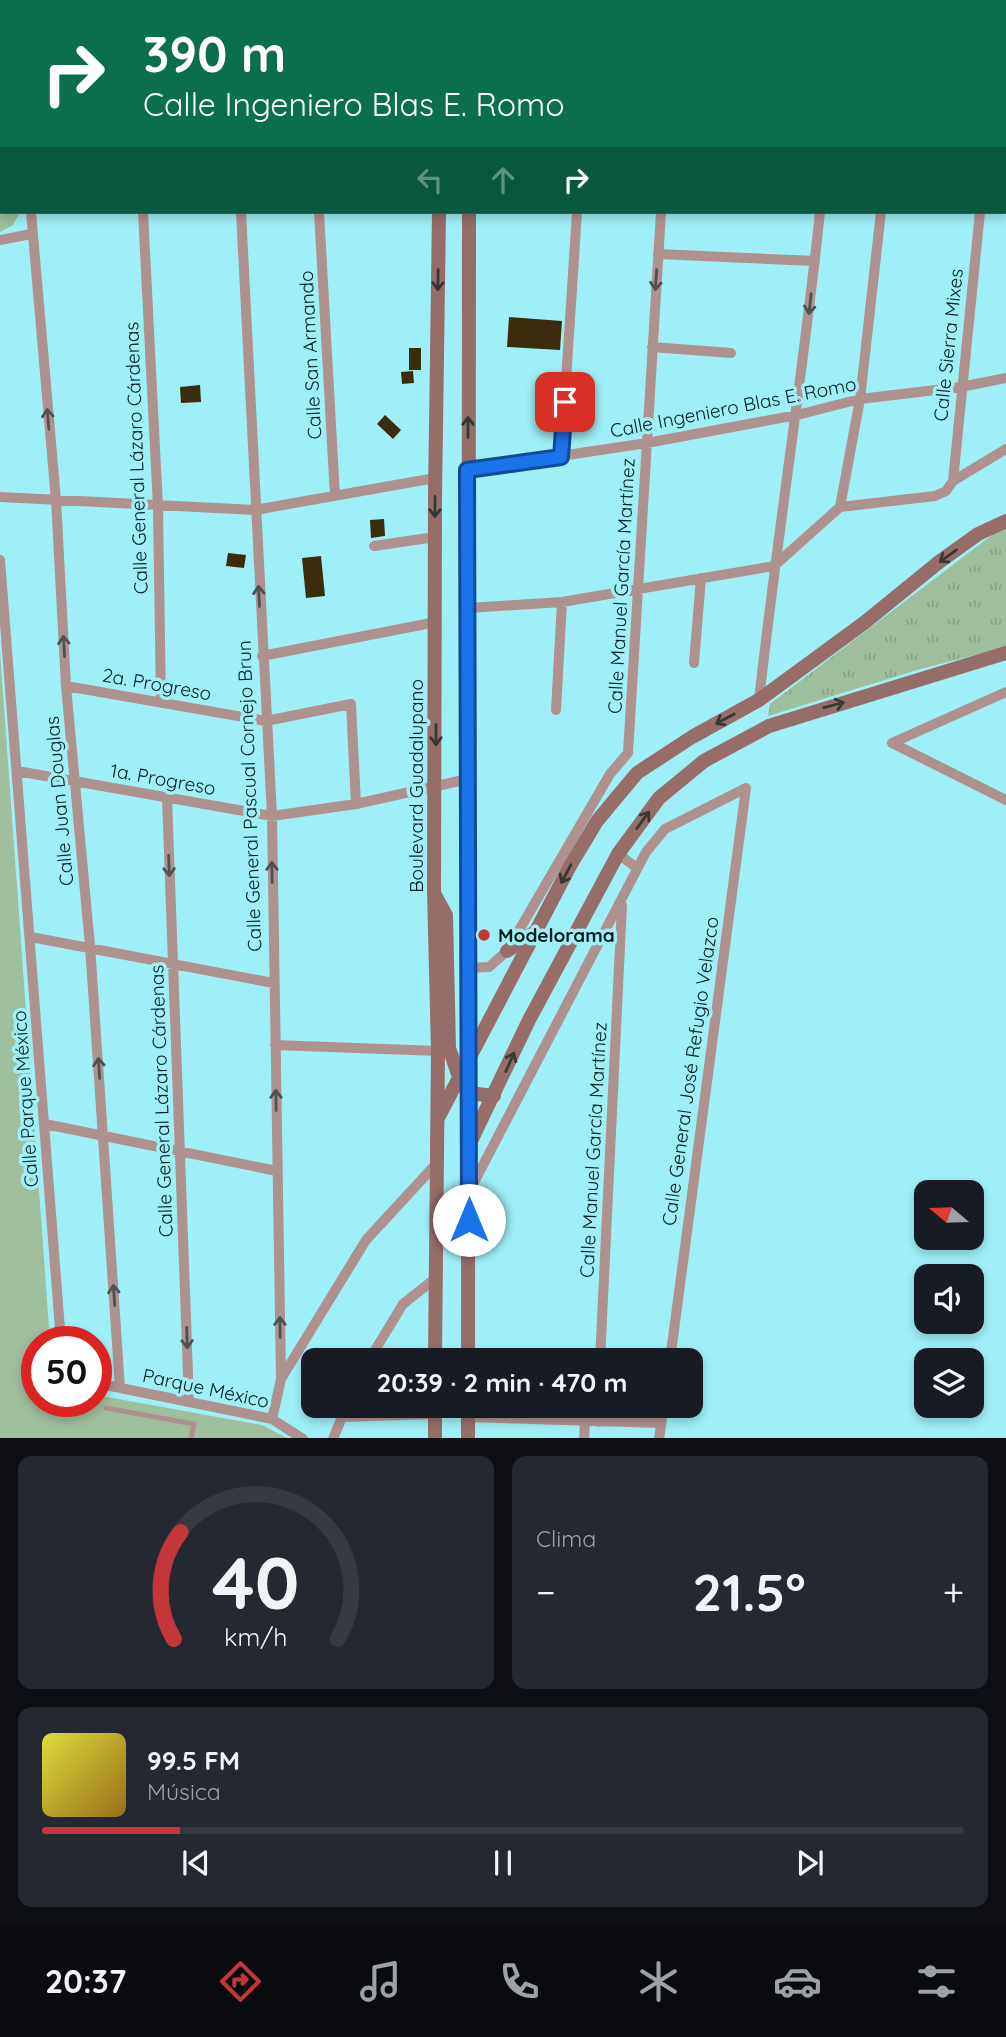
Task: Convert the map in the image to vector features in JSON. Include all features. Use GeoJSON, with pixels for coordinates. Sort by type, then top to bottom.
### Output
{"type":"FeatureCollection","features":[{"type":"Feature","properties":{"kind":"main road","name":"Boulevard Guadalupano"},"geometry":{"type":"LineString","coordinates":[[435,1348],[438,1051],[434,891],[435,478],[439,214]]}},
{"type":"Feature","properties":{"kind":"main road"},"geometry":{"type":"LineString","coordinates":[[468,1348],[470,1059],[466,968],[469,214]]}},
{"type":"Feature","properties":{"kind":"main road"},"geometry":{"type":"LineString","coordinates":[[436,1123],[597,821],[637,773],[692,737],[759,700],[864,623],[939,562],[978,534],[1006,521]]}},
{"type":"Feature","properties":{"kind":"main road"},"geometry":{"type":"LineString","coordinates":[[469,1145],[495,1096],[529,1020],[618,854],[659,798],[704,761],[769,726],[1006,653]]}},
{"type":"Feature","properties":{"kind":"main road"},"geometry":{"type":"LineString","coordinates":[[434,891],[446,915],[449,1048],[459,1077],[469,1093]]}},
{"type":"Feature","properties":{"kind":"main road"},"geometry":{"type":"LineString","coordinates":[[507,951],[536,931]]}},
{"type":"Feature","properties":{"kind":"main road"},"geometry":{"type":"LineString","coordinates":[[469,1093],[495,1096]]}},
{"type":"Feature","properties":{"kind":"main road"},"geometry":{"type":"LineString","coordinates":[[435,1418],[435,1438]]}},
{"type":"Feature","properties":{"kind":"main road"},"geometry":{"type":"LineString","coordinates":[[468,1418],[468,1438]]}},
{"type":"Feature","properties":{"kind":"street","name":"Calle Juan Douglas"},"geometry":{"type":"LineString","coordinates":[[31,214],[56,500],[66,686],[90,946],[120,1388]]}},
{"type":"Feature","properties":{"kind":"street","name":"Calle General Lázaro Cárdenas"},"geometry":{"type":"LineString","coordinates":[[143,214],[158,507],[161,703]]}},
{"type":"Feature","properties":{"kind":"street","name":"Calle General Pascual Cornejo Brun"},"geometry":{"type":"LineString","coordinates":[[241,214],[272,816],[281,1380],[272,1419]]}},
{"type":"Feature","properties":{"kind":"street","name":"Calle San Armando"},"geometry":{"type":"LineString","coordinates":[[319,214],[335,496]]}},
{"type":"Feature","properties":{"kind":"street"},"geometry":{"type":"LineString","coordinates":[[561,457],[577,214]]}},
{"type":"Feature","properties":{"kind":"street","name":"Calle Manuel García Martínez"},"geometry":{"type":"LineString","coordinates":[[507,951],[610,774],[628,753],[661,214]]}},
{"type":"Feature","properties":{"kind":"street"},"geometry":{"type":"LineString","coordinates":[[759,700],[774,566],[797,415],[820,214]]}},
{"type":"Feature","properties":{"kind":"street"},"geometry":{"type":"LineString","coordinates":[[840,507],[860,399],[881,214]]}},
{"type":"Feature","properties":{"kind":"street","name":"Calle Sierra Mixes"},"geometry":{"type":"LineString","coordinates":[[953,481],[980,214]]}},
{"type":"Feature","properties":{"kind":"street"},"geometry":{"type":"LineString","coordinates":[[0,240],[31,234]]}},
{"type":"Feature","properties":{"kind":"street"},"geometry":{"type":"LineString","coordinates":[[658,254],[814,261]]}},
{"type":"Feature","properties":{"kind":"street"},"geometry":{"type":"LineString","coordinates":[[652,347],[731,353]]}},
{"type":"Feature","properties":{"kind":"street","name":"Calle Ingeniero Blas E. Romo"},"geometry":{"type":"LineString","coordinates":[[467,470],[647,443],[797,415],[860,399],[961,387],[1006,378]]}},
{"type":"Feature","properties":{"kind":"street"},"geometry":{"type":"LineString","coordinates":[[469,608],[562,602],[774,566],[840,507],[935,496],[946,491],[953,481],[1006,449]]}},
{"type":"Feature","properties":{"kind":"street"},"geometry":{"type":"LineString","coordinates":[[0,497],[255,510],[435,478]]}},
{"type":"Feature","properties":{"kind":"street"},"geometry":{"type":"LineString","coordinates":[[374,546],[435,537]]}},
{"type":"Feature","properties":{"kind":"street","name":"Calle Parque México"},"geometry":{"type":"LineString","coordinates":[[0,559],[60,1326]]}},
{"type":"Feature","properties":{"kind":"street"},"geometry":{"type":"LineString","coordinates":[[694,663],[701,578]]}},
{"type":"Feature","properties":{"kind":"street"},"geometry":{"type":"LineString","coordinates":[[556,710],[562,602]]}},
{"type":"Feature","properties":{"kind":"street"},"geometry":{"type":"LineString","coordinates":[[262,656],[436,622]]}},
{"type":"Feature","properties":{"kind":"street","name":"2a. Progreso"},"geometry":{"type":"LineString","coordinates":[[66,686],[266,721],[351,704],[356,803]]}},
{"type":"Feature","properties":{"kind":"street"},"geometry":{"type":"LineString","coordinates":[[1006,692],[891,743],[1006,798]]}},
{"type":"Feature","properties":{"kind":"street","name":"1a. Progreso"},"geometry":{"type":"LineString","coordinates":[[17,771],[272,816],[356,803],[468,779]]}},
{"type":"Feature","properties":{"kind":"street","name":"Calle General José Refugio Velazco"},"geometry":{"type":"LineString","coordinates":[[637,867],[665,829],[746,788],[672,1348]]}},
{"type":"Feature","properties":{"kind":"street","name":"Calle General Lázaro Cárdenas"},"geometry":{"type":"LineString","coordinates":[[167,798],[189,1402]]}},
{"type":"Feature","properties":{"kind":"street"},"geometry":{"type":"LineString","coordinates":[[469,1192],[637,867],[618,854]]}},
{"type":"Feature","properties":{"kind":"street","name":"Calle Manuel García Martínez"},"geometry":{"type":"LineString","coordinates":[[601,1348],[622,900]]}},
{"type":"Feature","properties":{"kind":"street"},"geometry":{"type":"LineString","coordinates":[[31,937],[90,946],[273,983]]}},
{"type":"Feature","properties":{"kind":"street"},"geometry":{"type":"LineString","coordinates":[[466,968],[489,967],[507,951]]}},
{"type":"Feature","properties":{"kind":"street"},"geometry":{"type":"LineString","coordinates":[[275,1045],[438,1051]]}},
{"type":"Feature","properties":{"kind":"street"},"geometry":{"type":"LineString","coordinates":[[45,1124],[277,1171]]}},
{"type":"Feature","properties":{"kind":"street","name":"Calle General Pascual Cornejo Brun"},"geometry":{"type":"LineString","coordinates":[[281,1380],[366,1240],[437,1163]]}},
{"type":"Feature","properties":{"kind":"street"},"geometry":{"type":"LineString","coordinates":[[376,1348],[403,1304],[436,1278]]}},
{"type":"Feature","properties":{"kind":"street","name":"Parque México"},"geometry":{"type":"LineString","coordinates":[[112,1386],[272,1419],[303,1438]]}},
{"type":"Feature","properties":{"kind":"street"},"geometry":{"type":"LineString","coordinates":[[333,1438],[342,1418]]}},
{"type":"Feature","properties":{"kind":"street"},"geometry":{"type":"LineString","coordinates":[[542,1418],[585,1422],[661,1423]]}},
{"type":"Feature","properties":{"kind":"street"},"geometry":{"type":"LineString","coordinates":[[597,1418],[597,1422]]}},
{"type":"Feature","properties":{"kind":"street"},"geometry":{"type":"LineString","coordinates":[[659,1438],[662,1418]]}},
{"type":"Feature","properties":{"kind":"street"},"geometry":{"type":"LineString","coordinates":[[584,1438],[585,1422]]}},
{"type":"Feature","properties":{"kind":"lane"},"geometry":{"type":"LineString","coordinates":[[112,1409],[194,1423],[191,1438]]}},
{"type":"Feature","properties":{"kind":"green space"},"geometry":{"type":"Polygon","coordinates":[[[0,214],[19,214],[13,225],[0,232],[0,214]]]}},
{"type":"Feature","properties":{"kind":"green space"},"geometry":{"type":"Polygon","coordinates":[[[1006,529],[1006,647],[917,670],[768,716],[770,704],[996,532],[1006,529]]]}},
{"type":"Feature","properties":{"kind":"green space"},"geometry":{"type":"Polygon","coordinates":[[[0,652],[49,1326],[21,1326],[21,1417],[112,1417],[112,1398],[262,1425],[287,1438],[0,1438],[0,652]]]}},
{"type":"Feature","properties":{"kind":"building"},"geometry":{"type":"Polygon","coordinates":[[[509,317],[562,321],[560,350],[507,347],[509,317]]]}},
{"type":"Feature","properties":{"kind":"building"},"geometry":{"type":"Polygon","coordinates":[[[409,348],[421,348],[421,370],[409,370],[409,348]]]}},
{"type":"Feature","properties":{"kind":"building"},"geometry":{"type":"Polygon","coordinates":[[[413,371],[414,383],[402,384],[401,372],[413,371]]]}},
{"type":"Feature","properties":{"kind":"building"},"geometry":{"type":"Polygon","coordinates":[[[200,385],[201,402],[181,403],[180,387],[200,385]]]}},
{"type":"Feature","properties":{"kind":"building"},"geometry":{"type":"Polygon","coordinates":[[[385,415],[401,430],[393,439],[377,424],[385,415]]]}},
{"type":"Feature","properties":{"kind":"building"},"geometry":{"type":"Polygon","coordinates":[[[384,519],[385,536],[371,538],[370,520],[384,519]]]}},
{"type":"Feature","properties":{"kind":"building"},"geometry":{"type":"Polygon","coordinates":[[[228,553],[246,555],[244,568],[226,566],[228,553]]]}},
{"type":"Feature","properties":{"kind":"building"},"geometry":{"type":"Polygon","coordinates":[[[321,556],[325,596],[306,598],[302,558],[321,556]]]}},
{"type":"Feature","properties":{"kind":"place","name":"Modelorama"},"geometry":{"type":"Point","coordinates":[484,935]}},
{"type":"Feature","properties":{"kind":"route"},"geometry":{"type":"LineString","coordinates":[[469,1220],[470,1059],[466,968],[469,608],[467,470],[561,457],[565,402]]}}]}
